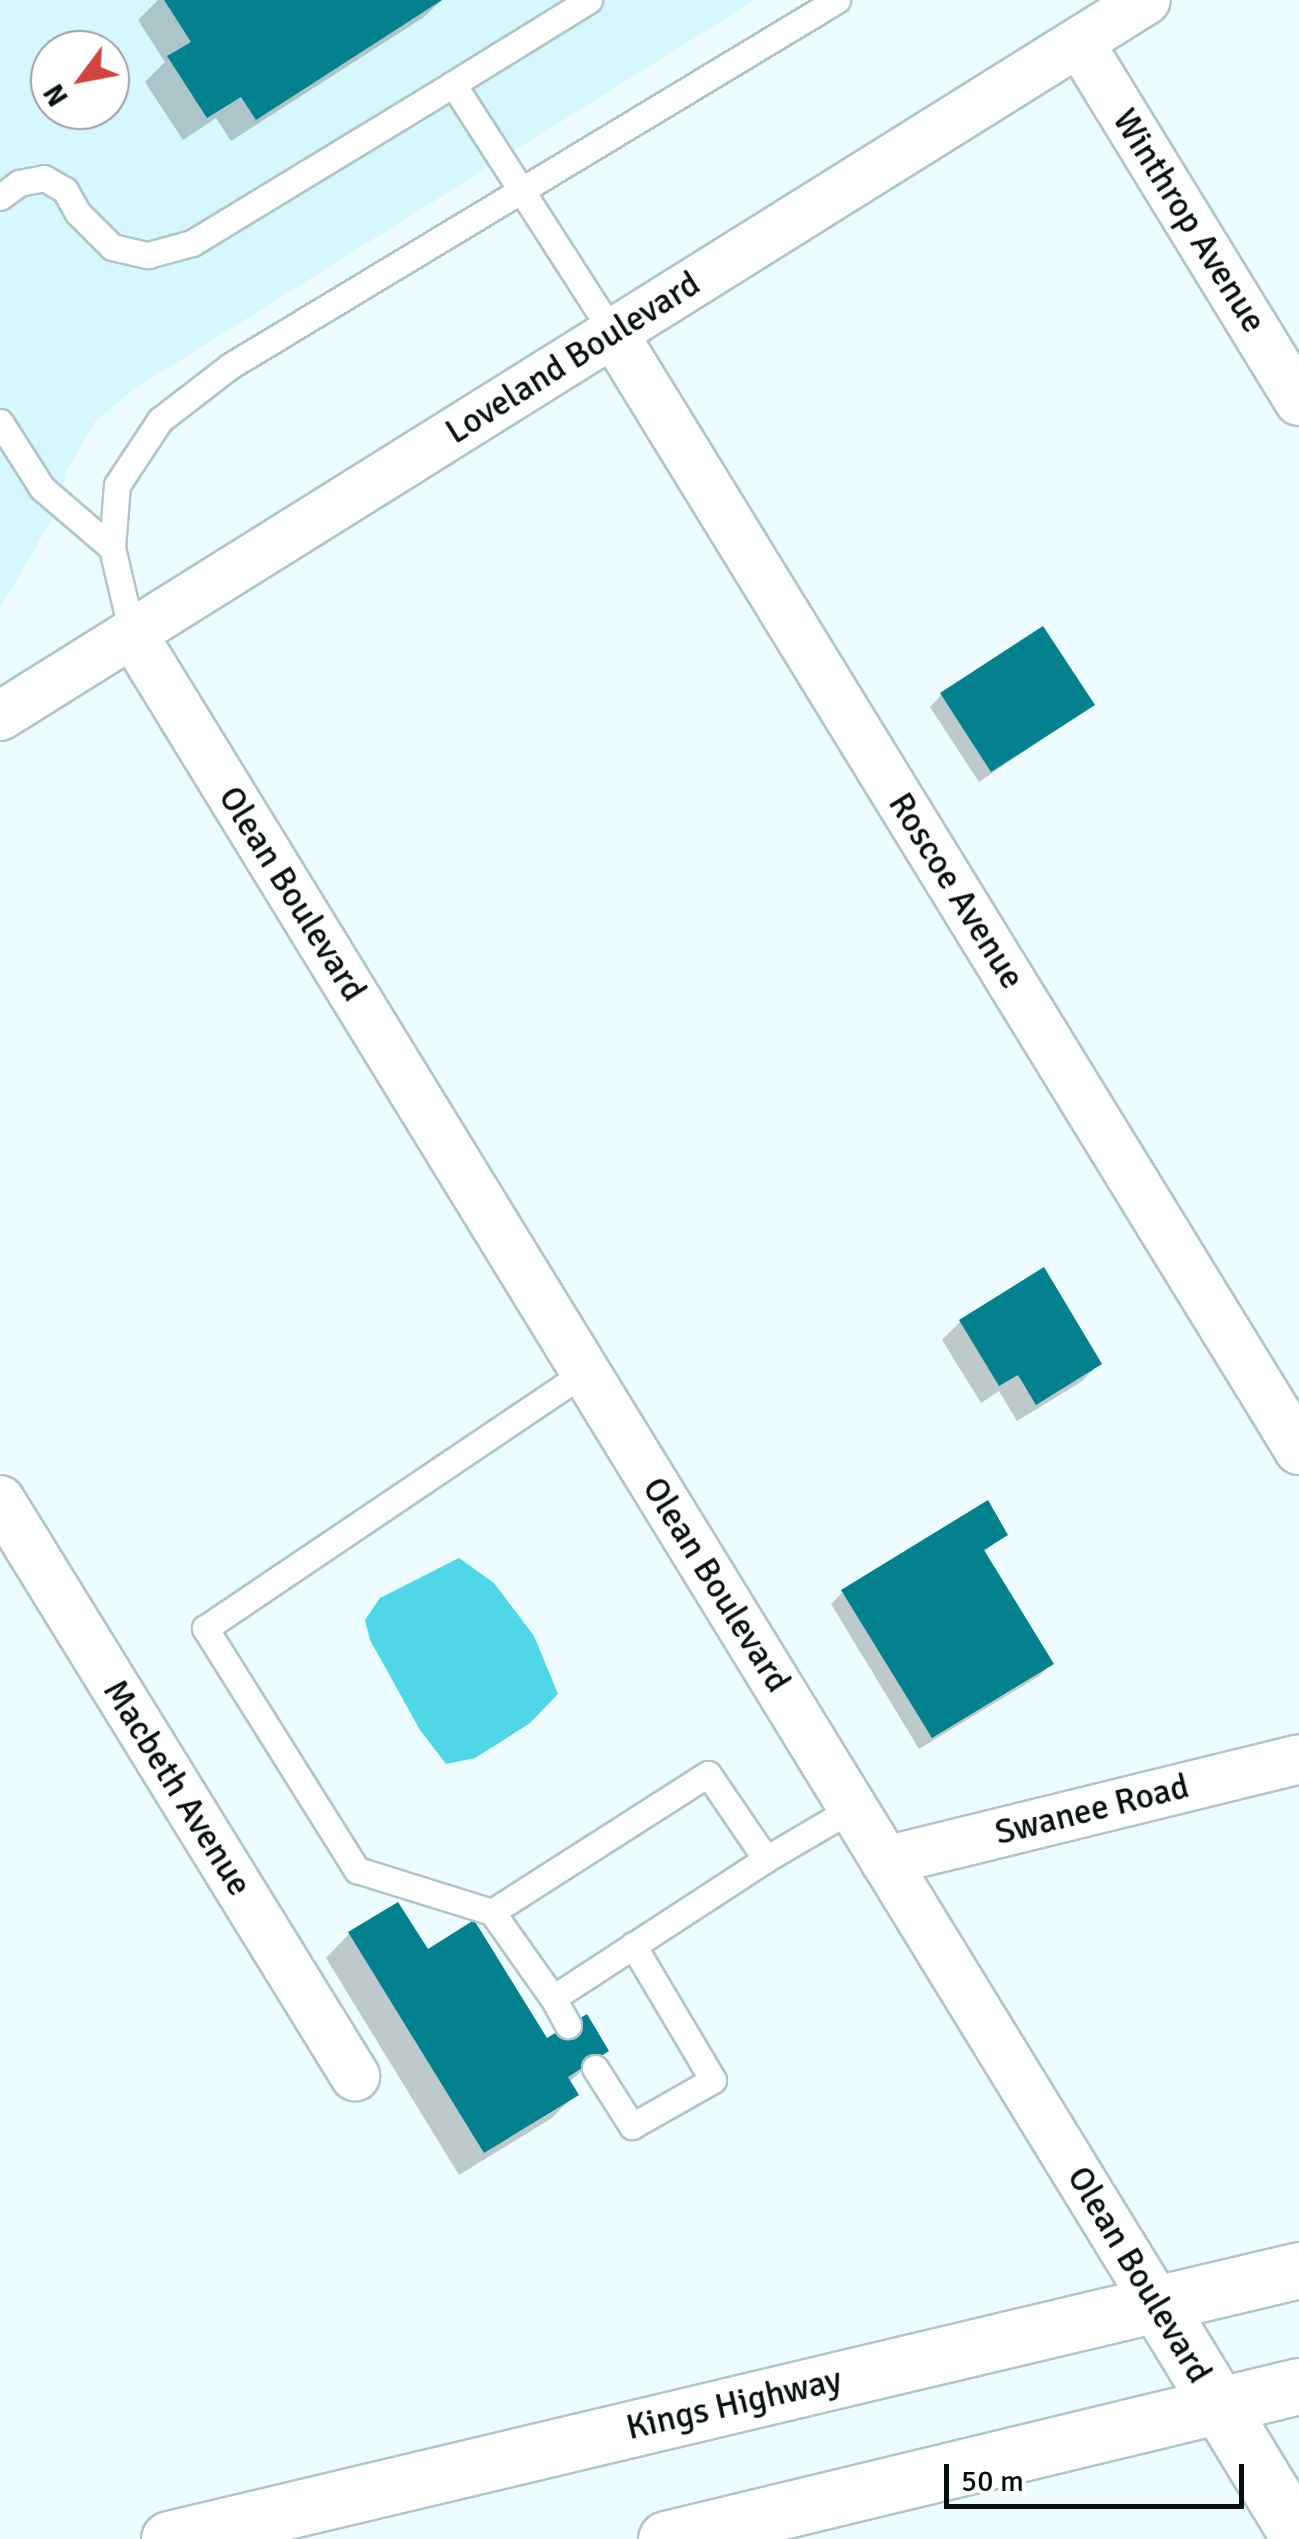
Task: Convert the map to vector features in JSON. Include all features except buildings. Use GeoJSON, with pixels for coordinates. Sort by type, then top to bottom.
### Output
{"type":"FeatureCollection","features":[{"type":"Feature","properties":{"kind":"main road","name":"Kings Highway"},"geometry":{"type":"LineString","coordinates":[[169,2539],[1159,2307],[1299,2270]]}},
{"type":"Feature","properties":{"kind":"main road","name":"Olean Boulevard"},"geometry":{"type":"LineString","coordinates":[[1159,2307],[1299,2537]]}},
{"type":"Feature","properties":{"kind":"main road"},"geometry":{"type":"LineString","coordinates":[[666,2539],[1299,2386]]}},
{"type":"Feature","properties":{"kind":"street","name":"Loveland Boulevard"},"geometry":{"type":"LineString","coordinates":[[0,716],[1146,0]]}},
{"type":"Feature","properties":{"kind":"street","name":"Winthrop Avenue"},"geometry":{"type":"LineString","coordinates":[[1078,42],[1299,401]]}},
{"type":"Feature","properties":{"kind":"street","name":"Roscoe Avenue"},"geometry":{"type":"LineString","coordinates":[[613,332],[1299,1450]]}},
{"type":"Feature","properties":{"kind":"street","name":"Olean Boulevard"},"geometry":{"type":"LineString","coordinates":[[132,633],[1159,2307]]}},
{"type":"Feature","properties":{"kind":"street","name":"Macbeth Avenue"},"geometry":{"type":"LineString","coordinates":[[0,1500],[355,2076]]}},
{"type":"Feature","properties":{"kind":"street","name":"Swanee Road"},"geometry":{"type":"LineString","coordinates":[[885,1861],[1299,1759]]}},
{"type":"Feature","properties":{"kind":"lane"},"geometry":{"type":"LineString","coordinates":[[0,197],[18,183],[44,178],[65,190],[78,214],[112,247],[148,255],[192,243],[589,0]]}},
{"type":"Feature","properties":{"kind":"lane"},"geometry":{"type":"LineString","coordinates":[[132,633],[112,548],[117,485],[160,420],[230,366],[836,0]]}},
{"type":"Feature","properties":{"kind":"lane"},"geometry":{"type":"LineString","coordinates":[[453,84],[613,332]]}},
{"type":"Feature","properties":{"kind":"lane"},"geometry":{"type":"LineString","coordinates":[[0,422],[42,488],[112,548]]}},
{"type":"Feature","properties":{"kind":"lane"},"geometry":{"type":"LineString","coordinates":[[568,2025],[492,1912],[357,1870],[206,1628],[585,1372]]}},
{"type":"Feature","properties":{"kind":"lane"},"geometry":{"type":"LineString","coordinates":[[492,1912],[708,1774],[766,1859]]}},
{"type":"Feature","properties":{"kind":"lane"},"geometry":{"type":"LineString","coordinates":[[552,1998],[766,1859],[853,1808]]}},
{"type":"Feature","properties":{"kind":"lane"},"geometry":{"type":"LineString","coordinates":[[595,2068],[632,2126],[713,2080],[633,1946]]}},
{"type":"Feature","properties":{"kind":"shaded area"},"geometry":{"type":"Polygon","coordinates":[[[0,0],[755,0],[131,391],[94,423],[67,471],[55,514],[0,608],[0,0]]]}},
{"type":"Feature","properties":{"kind":"water"},"geometry":{"type":"Polygon","coordinates":[[[459,1558],[494,1583],[534,1636],[558,1694],[530,1723],[475,1758],[446,1764],[420,1730],[370,1640],[365,1620],[380,1598],[459,1558]]]}}]}
